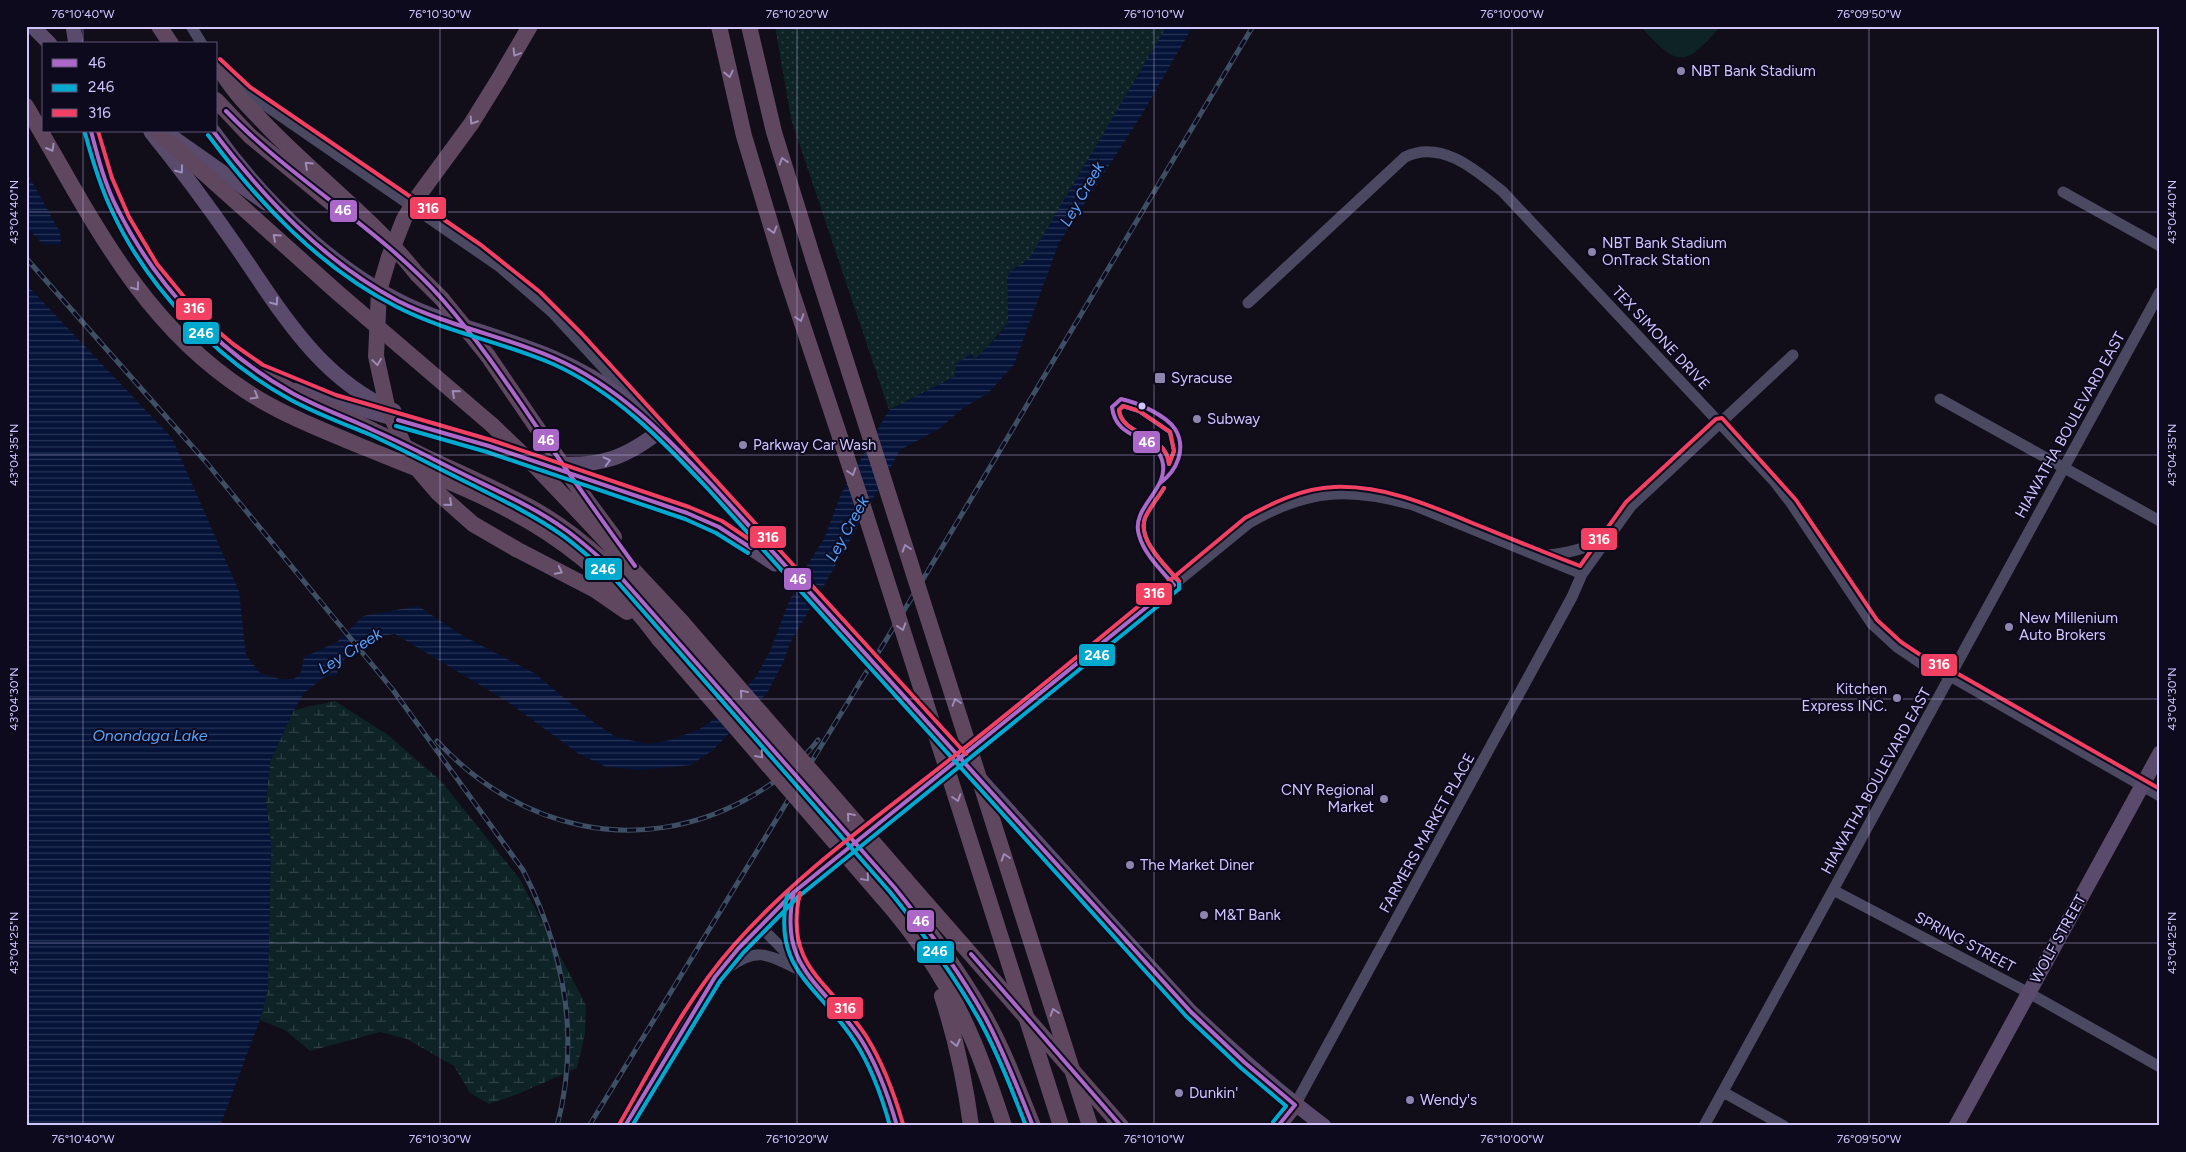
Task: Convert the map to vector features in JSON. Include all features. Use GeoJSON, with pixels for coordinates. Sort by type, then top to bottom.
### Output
{"type":"FeatureCollection","features":[{"type":"Feature","properties":{"kind":"highway"},"geometry":{"type":"LineString","coordinates":[[159,26],[171,42]]}},
{"type":"Feature","properties":{"kind":"highway"},"geometry":{"type":"LineString","coordinates":[[530,26],[471,124],[416,199],[404,219],[389,257],[379,291],[376,356],[387,406],[405,448],[420,472],[438,493],[473,524],[516,549],[595,590],[620,606],[670,630]]}},
{"type":"Feature","properties":{"kind":"highway"},"geometry":{"type":"LineString","coordinates":[[719,26],[744,136],[785,272],[861,500],[1061,1126]]}},
{"type":"Feature","properties":{"kind":"highway"},"geometry":{"type":"LineString","coordinates":[[750,26],[769,113],[813,258],[1090,1126]]}},
{"type":"Feature","properties":{"kind":"highway"},"geometry":{"type":"LineString","coordinates":[[218,66],[236,94],[281,140],[395,247],[417,274]]}},
{"type":"Feature","properties":{"kind":"highway"},"geometry":{"type":"LineString","coordinates":[[218,102],[250,136],[417,274],[442,299],[488,356],[548,444],[582,505]]}},
{"type":"Feature","properties":{"kind":"highway"},"geometry":{"type":"LineString","coordinates":[[26,106],[116,259],[134,285],[160,318],[206,362],[247,391],[282,412],[491,501],[531,522],[582,557],[606,578],[640,614],[670,630]]}},
{"type":"Feature","properties":{"kind":"highway"},"geometry":{"type":"LineString","coordinates":[[159,132],[338,293],[492,425],[537,468],[582,505],[654,591],[670,630],[894,888],[1122,1126]]}},
{"type":"Feature","properties":{"kind":"highway"},"geometry":{"type":"LineString","coordinates":[[260,371],[283,388],[316,405],[376,431],[529,507],[566,530],[618,574],[670,630],[894,888],[932,935],[985,1018],[1014,1078],[1033,1126]]}},
{"type":"Feature","properties":{"kind":"highway"},"geometry":{"type":"LineString","coordinates":[[894,888],[900,917],[944,982],[971,1036],[1004,1126]]}},
{"type":"Feature","properties":{"kind":"highway"},"geometry":{"type":"LineString","coordinates":[[922,948],[954,1034],[965,1081],[971,1126]]}},
{"type":"Feature","properties":{"kind":"highway"},"geometry":{"type":"LineString","coordinates":[[1069,1058],[1102,1126]]}},
{"type":"Feature","properties":{"kind":"highway"},"geometry":{"type":"LineString","coordinates":[[990,1087],[1008,1126]]}},
{"type":"Feature","properties":{"kind":"highway"},"geometry":{"type":"LineString","coordinates":[[1278,1126],[1295,1105]]}},
{"type":"Feature","properties":{"kind":"main road"},"geometry":{"type":"LineString","coordinates":[[32,26],[48,42]]}},
{"type":"Feature","properties":{"kind":"main road"},"geometry":{"type":"LineString","coordinates":[[73,26],[76,42]]}},
{"type":"Feature","properties":{"kind":"main road"},"geometry":{"type":"LineString","coordinates":[[153,26],[159,42]]}},
{"type":"Feature","properties":{"kind":"main road"},"geometry":{"type":"LineString","coordinates":[[91,132],[106,180],[123,220],[152,268],[195,319],[229,349],[260,371],[289,385],[334,401],[456,437],[687,513],[719,528],[795,577]]}},
{"type":"Feature","properties":{"kind":"main road"},"geometry":{"type":"LineString","coordinates":[[151,132],[220,223],[291,324],[321,362],[358,391],[389,409],[456,437]]}},
{"type":"Feature","properties":{"kind":"main road"},"geometry":{"type":"LineString","coordinates":[[166,132],[285,217],[322,249],[386,295],[427,314],[569,364],[609,388],[660,431],[828,612],[1192,1012],[1244,1062],[1295,1105],[1324,1126]]}},
{"type":"Feature","properties":{"kind":"main road"},"geometry":{"type":"LineString","coordinates":[[214,132],[224,147],[285,217]]}},
{"type":"Feature","properties":{"kind":"main road"},"geometry":{"type":"LineString","coordinates":[[541,464],[582,466],[610,461],[634,450],[660,431]]}},
{"type":"Feature","properties":{"kind":"main road","name":"WOLF STREET"},"geometry":{"type":"LineString","coordinates":[[1956,1126],[2160,753]]}},
{"type":"Feature","properties":{"kind":"street"},"geometry":{"type":"LineString","coordinates":[[191,26],[201,42]]}},
{"type":"Feature","properties":{"kind":"street"},"geometry":{"type":"LineString","coordinates":[[218,65],[246,92],[477,250],[536,297],[577,338],[660,431]]}},
{"type":"Feature","properties":{"kind":"street","name":"TEX SIMONE DRIVE"},"geometry":{"type":"LineString","coordinates":[[1248,303],[1405,157],[1420,152],[1436,152],[1453,157],[1479,172],[1503,192],[1792,503],[1872,624],[1897,647],[1922,664],[1950,676],[2160,796]]}},
{"type":"Feature","properties":{"kind":"street"},"geometry":{"type":"LineString","coordinates":[[2063,192],[2160,246]]}},
{"type":"Feature","properties":{"kind":"street","name":"HIAWATHA BOULEVARD EAST"},"geometry":{"type":"LineString","coordinates":[[1704,1126],[2160,292]]}},
{"type":"Feature","properties":{"kind":"street","name":"FARMERS MARKET PLACE"},"geometry":{"type":"LineString","coordinates":[[1295,1105],[1478,774],[1572,597],[1582,574],[1631,506],[1792,355]]}},
{"type":"Feature","properties":{"kind":"street"},"geometry":{"type":"LineString","coordinates":[[1940,398],[2160,521]]}},
{"type":"Feature","properties":{"kind":"street"},"geometry":{"type":"LineString","coordinates":[[626,1126],[715,977],[760,926],[794,892],[1249,523],[1295,500],[1313,496],[1348,493],[1387,498],[1413,505],[1582,574]]}},
{"type":"Feature","properties":{"kind":"street"},"geometry":{"type":"LineString","coordinates":[[1538,556],[1570,553],[1586,549],[1607,538]]}},
{"type":"Feature","properties":{"kind":"street","name":"SPRING STREET"},"geometry":{"type":"LineString","coordinates":[[1833,890],[2029,993],[2160,1067]]}},
{"type":"Feature","properties":{"kind":"street"},"geometry":{"type":"LineString","coordinates":[[794,892],[789,922],[790,935],[805,973]]}},
{"type":"Feature","properties":{"kind":"street"},"geometry":{"type":"LineString","coordinates":[[760,926],[805,973],[853,1028],[868,1051],[886,1086],[897,1126]]}},
{"type":"Feature","properties":{"kind":"street"},"geometry":{"type":"LineString","coordinates":[[715,977],[741,959],[757,953],[773,956],[805,973]]}},
{"type":"Feature","properties":{"kind":"street"},"geometry":{"type":"LineString","coordinates":[[1723,1092],[1784,1126]]}},
{"type":"Feature","properties":{"kind":"green space"},"geometry":{"type":"Polygon","coordinates":[[[775,26],[1167,26],[1029,260],[1010,271],[1008,323],[974,360],[972,354],[954,377],[889,410],[791,119],[775,26]]]}},
{"type":"Feature","properties":{"kind":"green space"},"geometry":{"type":"Polygon","coordinates":[[[1640,26],[1721,26],[1698,50],[1689,56],[1680,58],[1663,49],[1640,26]]]}},
{"type":"Feature","properties":{"kind":"green space"},"geometry":{"type":"Polygon","coordinates":[[[335,701],[388,735],[441,781],[519,878],[586,1005],[585,1033],[577,1068],[518,1094],[489,1104],[470,1093],[454,1066],[407,1039],[380,1032],[310,1051],[285,1030],[260,1020],[268,988],[271,843],[266,802],[270,762],[294,710],[335,701]]]}},
{"type":"Feature","properties":{"kind":"water","name":"Onondaga Lake"},"geometry":{"type":"Polygon","coordinates":[[[1167,26],[1193,26],[1141,116],[1059,243],[1014,365],[988,393],[959,411],[942,427],[900,450],[790,643],[783,663],[767,693],[713,750],[691,765],[643,770],[606,767],[579,754],[505,700],[395,634],[377,638],[357,647],[346,656],[336,675],[323,678],[304,693],[270,762],[266,802],[271,843],[268,988],[260,1020],[220,1126],[26,1126],[26,284],[172,438],[239,591],[246,655],[260,673],[280,679],[294,679],[301,672],[304,657],[337,642],[363,616],[418,606],[463,636],[534,673],[592,721],[616,737],[648,744],[671,740],[698,730],[716,718],[756,677],[771,649],[788,604],[806,567],[824,539],[841,494],[889,410],[954,377],[956,364],[972,353],[974,360],[1008,323],[1007,279],[1010,271],[1029,259],[1167,26]]]}},
{"type":"Feature","properties":{"kind":"water"},"geometry":{"type":"Polygon","coordinates":[[[26,171],[60,232],[61,245],[43,244],[26,227],[26,171]]]}},
{"type":"Feature","properties":{"kind":"railway"},"geometry":{"type":"LineString","coordinates":[[589,1126],[922,581],[1253,26]]}},
{"type":"Feature","properties":{"kind":"railway"},"geometry":{"type":"LineString","coordinates":[[26,258],[206,462],[393,690],[523,870],[549,932],[558,963],[564,995],[568,1027],[568,1059],[557,1126]]}},
{"type":"Feature","properties":{"kind":"railway"},"geometry":{"type":"LineString","coordinates":[[437,741],[469,771],[504,796],[542,814],[581,825],[621,830],[663,828],[704,818],[745,800],[785,774],[818,740]]}},
{"type":"Feature","properties":{"kind":"transit line","name":"316"},"geometry":{"type":"LineString","coordinates":[[220,59],[250,87],[481,245],[540,292],[582,334],[966,754]]}},
{"type":"Feature","properties":{"kind":"transit line","name":"46"},"geometry":{"type":"LineString","coordinates":[[226,111],[279,160],[391,249],[442,299],[494,365],[635,566]]}},
{"type":"Feature","properties":{"kind":"transit line","name":"46"},"geometry":{"type":"LineString","coordinates":[[91,132],[109,191],[133,238],[170,290],[214,337],[265,376],[292,393],[406,445],[540,513],[573,535],[618,574],[895,888],[919,919],[954,967],[985,1017],[1005,1057],[1033,1126]]}},
{"type":"Feature","properties":{"kind":"transit line","name":"316"},"geometry":{"type":"LineString","coordinates":[[98,132],[112,178],[129,217],[157,264],[199,315],[233,344],[263,365],[336,395],[491,440],[689,507],[722,521],[753,542]]}},
{"type":"Feature","properties":{"kind":"transit line","name":"46"},"geometry":{"type":"LineString","coordinates":[[214,132],[253,180],[296,226],[345,267],[371,285],[417,310],[535,350],[577,369],[620,397],[658,430],[712,485],[1191,1012],[1244,1062],[1295,1105],[1278,1126]]}},
{"type":"Feature","properties":{"kind":"transit line","name":"246"},"geometry":{"type":"LineString","coordinates":[[85,133],[93,163],[104,192],[127,240],[165,294],[211,343],[236,364],[291,400],[395,446],[539,520],[569,540],[614,578],[890,892],[914,923],[949,971],[980,1021],[999,1059],[1026,1126]]}},
{"type":"Feature","properties":{"kind":"transit line","name":"246"},"geometry":{"type":"LineString","coordinates":[[208,135],[270,209],[293,232],[342,273],[369,291],[416,316],[534,356],[576,375],[617,403],[655,435],[708,489],[1186,1016],[1240,1067],[1286,1106],[1273,1122]]}},
{"type":"Feature","properties":{"kind":"transit line","name":"46"},"geometry":{"type":"LineString","coordinates":[[625,1126],[715,977],[738,949],[794,892],[1174,585],[1145,549],[1141,542],[1138,525],[1140,516],[1161,480],[1162,460],[1158,451],[1151,445],[1120,426],[1115,418],[1112,407],[1121,399],[1158,414],[1175,429],[1180,444],[1178,459],[1171,472],[1160,483]]}},
{"type":"Feature","properties":{"kind":"transit line","name":"246"},"geometry":{"type":"LineString","coordinates":[[1123,406],[1139,411],[1170,432],[1174,451],[1169,464],[1166,454],[1160,446],[1153,440],[1135,431],[1122,419],[1119,410],[1123,406]]}},
{"type":"Feature","properties":{"kind":"transit line","name":"316"},"geometry":{"type":"LineString","coordinates":[[1123,406],[1139,411],[1170,432],[1174,451],[1169,464],[1166,454],[1160,446],[1153,440],[1135,431],[1122,419],[1119,410],[1123,406]]}},
{"type":"Feature","properties":{"kind":"transit line","name":"316"},"geometry":{"type":"LineString","coordinates":[[620,1123],[672,1031],[701,987],[734,945],[786,892],[842,844],[1030,695],[1245,518],[1277,502],[1311,490],[1352,487],[1387,492],[1437,509],[1580,566],[1626,502],[1716,419],[1722,418],[1796,500],[1877,620],[1901,642],[1925,658],[1953,671],[2160,789]]}},
{"type":"Feature","properties":{"kind":"transit line","name":"46"},"geometry":{"type":"LineString","coordinates":[[398,420],[489,446],[687,513],[719,527],[751,548]]}},
{"type":"Feature","properties":{"kind":"transit line","name":"246"},"geometry":{"type":"LineString","coordinates":[[396,426],[487,452],[685,519],[716,533],[748,553]]}},
{"type":"Feature","properties":{"kind":"transit line","name":"246"},"geometry":{"type":"LineString","coordinates":[[632,1126],[720,981],[743,953],[798,897],[1179,589],[1179,582],[1154,553],[1145,535],[1145,518],[1164,488]]}},
{"type":"Feature","properties":{"kind":"transit line","name":"316"},"geometry":{"type":"LineString","coordinates":[[1164,488],[1145,518],[1145,535],[1154,552],[1179,581]]}},
{"type":"Feature","properties":{"kind":"transit line","name":"246"},"geometry":{"type":"LineString","coordinates":[[788,891],[784,918],[786,940],[792,959],[801,975],[841,1022],[867,1062],[884,1104],[890,1126]]}},
{"type":"Feature","properties":{"kind":"transit line","name":"46"},"geometry":{"type":"LineString","coordinates":[[794,892],[790,918],[792,939],[798,957],[807,973],[846,1019],[872,1058],[882,1080],[897,1126]]}},
{"type":"Feature","properties":{"kind":"transit line","name":"316"},"geometry":{"type":"LineString","coordinates":[[800,893],[797,918],[798,939],[804,957],[825,987],[852,1017],[872,1046],[888,1078],[903,1124]]}},
{"type":"Feature","properties":{"kind":"transit line","name":"46"},"geometry":{"type":"LineString","coordinates":[[971,954],[1121,1126]]}},
{"type":"Feature","properties":{"kind":"place","name":"NBT Bank Stadium"},"geometry":{"type":"Point","coordinates":[1681,71]}},
{"type":"Feature","properties":{"kind":"place","name":"NBT Bank Stadium OnTrack Station"},"geometry":{"type":"Point","coordinates":[1592,252]}},
{"type":"Feature","properties":{"kind":"place","name":"Syracuse"},"geometry":{"type":"Point","coordinates":[1160,378]}},
{"type":"Feature","properties":{"kind":"place","name":"Subway"},"geometry":{"type":"Point","coordinates":[1197,419]}},
{"type":"Feature","properties":{"kind":"place","name":"Parkway Car Wash"},"geometry":{"type":"Point","coordinates":[743,445]}},
{"type":"Feature","properties":{"kind":"place","name":"New Millenium Auto Brokers"},"geometry":{"type":"Point","coordinates":[2009,627]}},
{"type":"Feature","properties":{"kind":"place","name":"Kitchen Express INC."},"geometry":{"type":"Point","coordinates":[1897,698]}},
{"type":"Feature","properties":{"kind":"place","name":"CNY Regional Market"},"geometry":{"type":"Point","coordinates":[1384,799]}},
{"type":"Feature","properties":{"kind":"place","name":"The Market Diner"},"geometry":{"type":"Point","coordinates":[1130,865]}},
{"type":"Feature","properties":{"kind":"place","name":"M&T Bank"},"geometry":{"type":"Point","coordinates":[1204,915]}},
{"type":"Feature","properties":{"kind":"place","name":"Dunkin'"},"geometry":{"type":"Point","coordinates":[1179,1093]}},
{"type":"Feature","properties":{"kind":"place","name":"Wendy's"},"geometry":{"type":"Point","coordinates":[1410,1100]}},
{"type":"Feature","properties":{"kind":"water label","name":"Ley Creek"},"geometry":{"type":"Point","coordinates":[1082,194]}},
{"type":"Feature","properties":{"kind":"water label","name":"Ley Creek"},"geometry":{"type":"Point","coordinates":[847,529]}},
{"type":"Feature","properties":{"kind":"water label","name":"Ley Creek"},"geometry":{"type":"Point","coordinates":[350,651]}}]}
